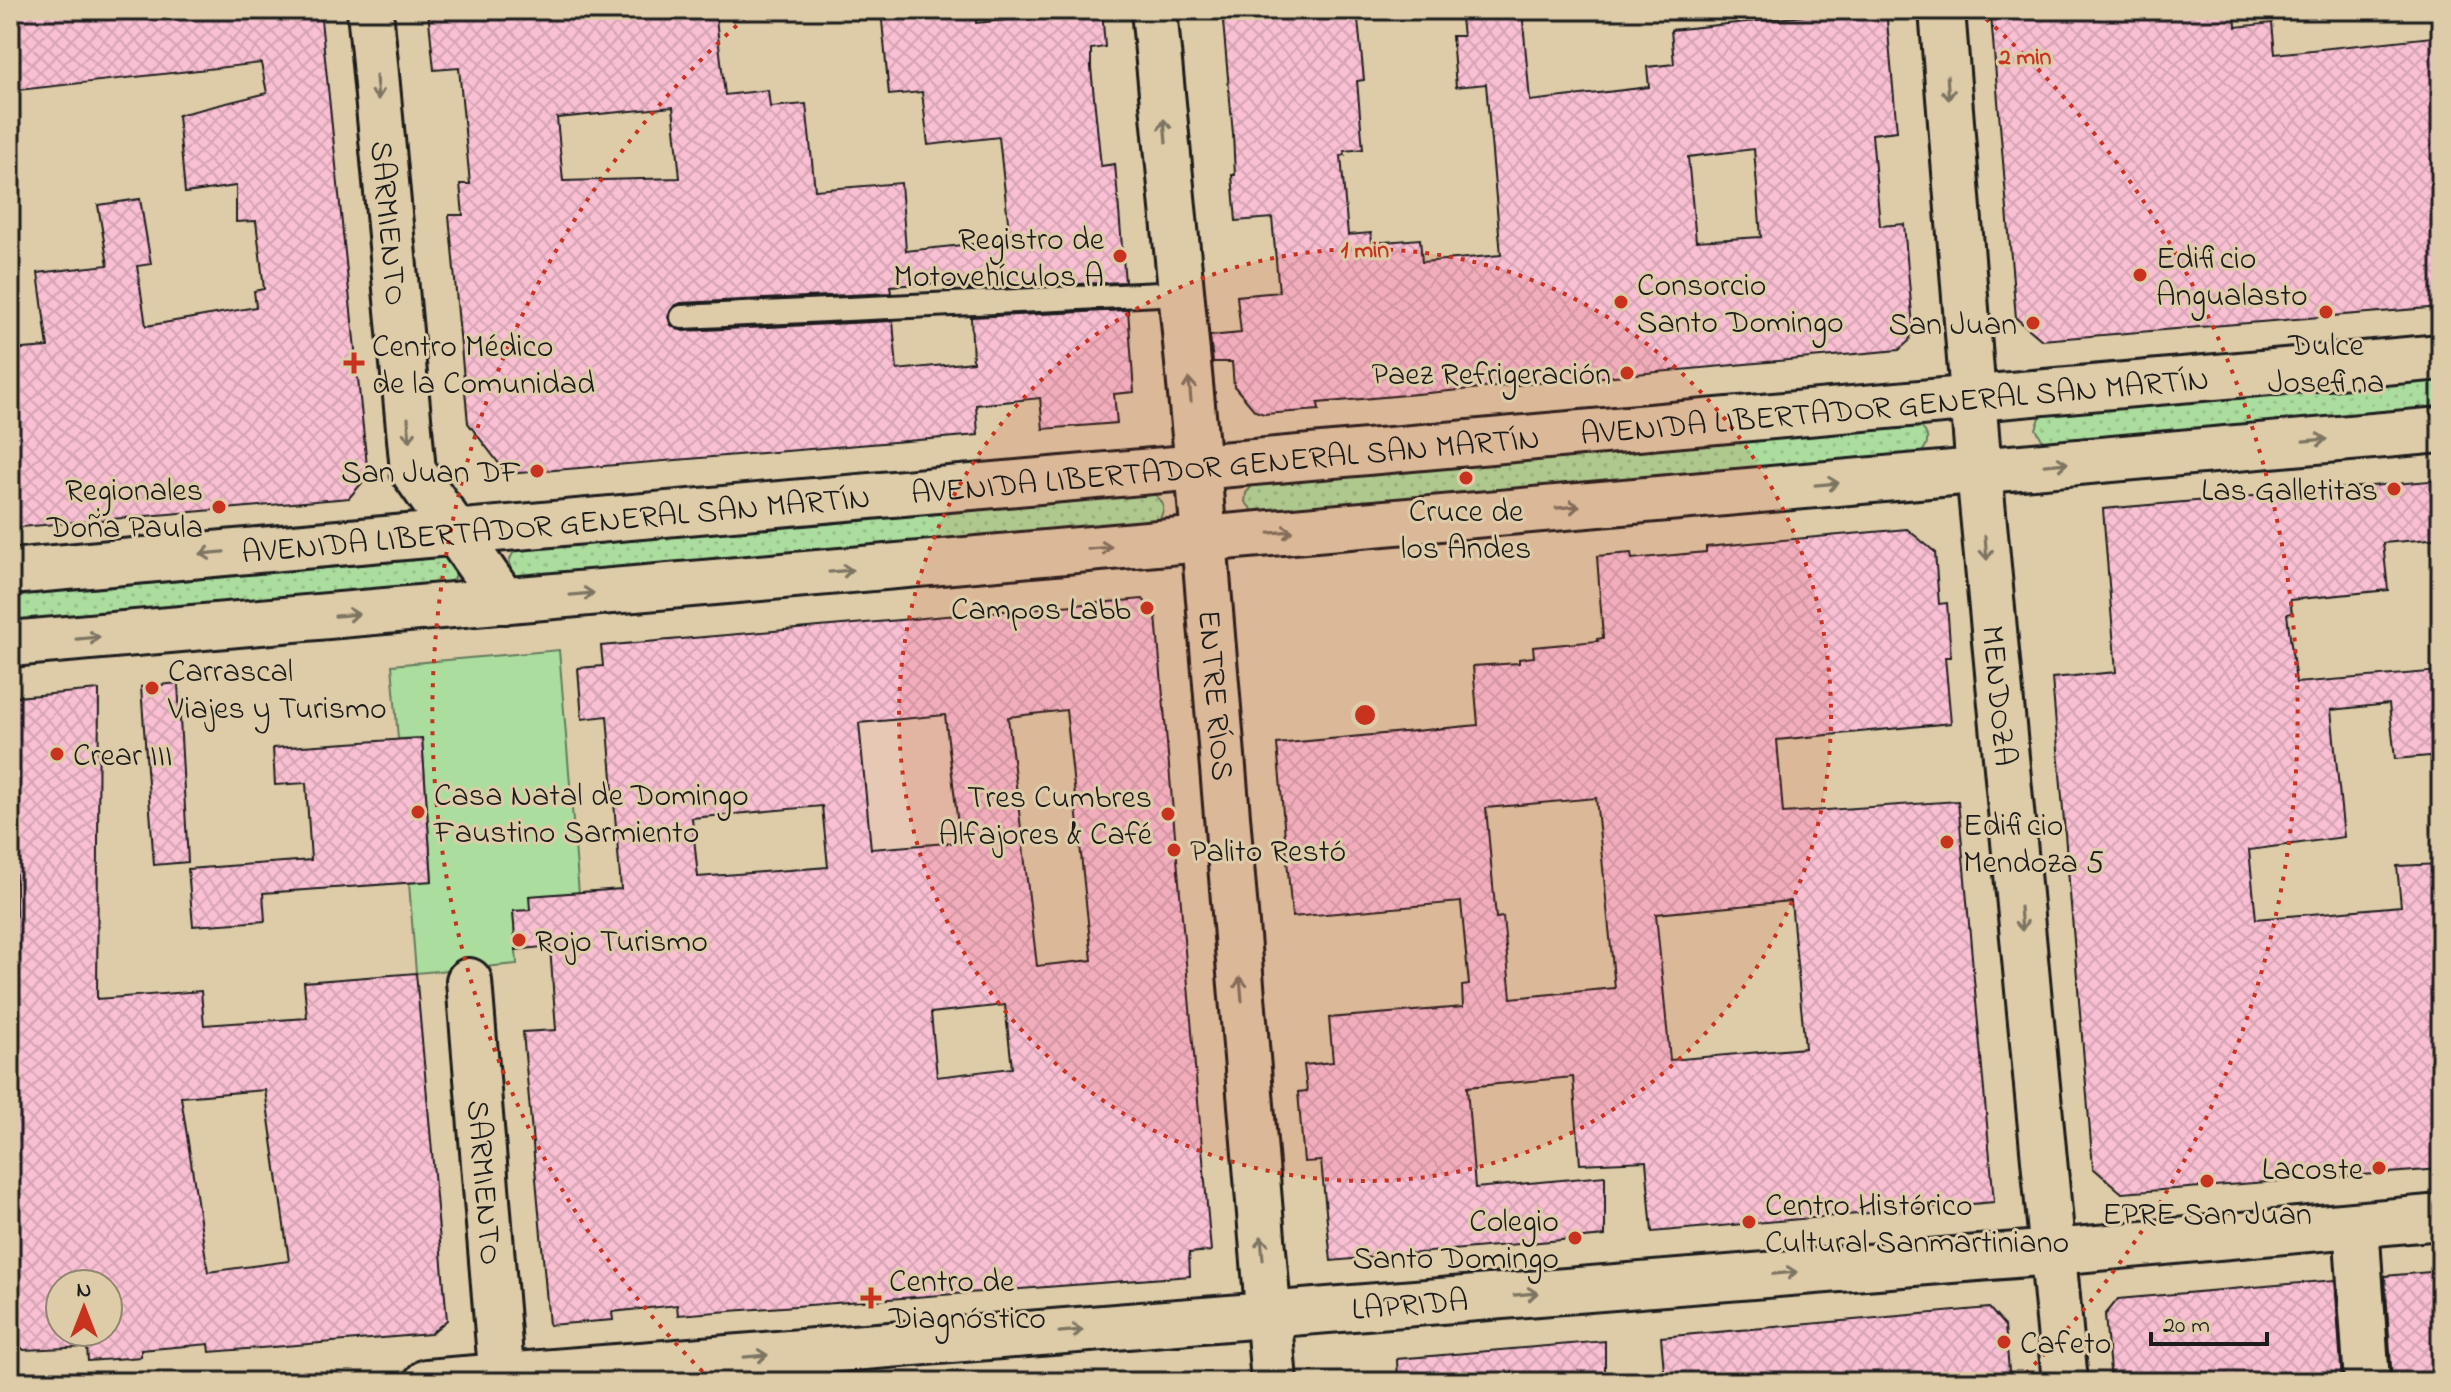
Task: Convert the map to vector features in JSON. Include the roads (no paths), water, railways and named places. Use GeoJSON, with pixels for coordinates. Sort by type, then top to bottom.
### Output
{"type":"FeatureCollection","features":[{"type":"Feature","properties":{"kind":"street","name":"SARMIENTO"},"geometry":{"type":"LineString","coordinates":[[370,10],[413,471],[504,601]]}},
{"type":"Feature","properties":{"kind":"street","name":"ENTRE RÍOS"},"geometry":{"type":"LineString","coordinates":[[1154,10],[1198,467],[1274,1382]]}},
{"type":"Feature","properties":{"kind":"street","name":"MENDOZA"},"geometry":{"type":"LineString","coordinates":[[1942,10],[1979,471],[2065,1382]]}},
{"type":"Feature","properties":{"kind":"street","name":"AVENIDA LIBERTADOR GENERAL SAN MARTÍN"},"geometry":{"type":"LineString","coordinates":[[10,572],[2441,357]]}},
{"type":"Feature","properties":{"kind":"street"},"geometry":{"type":"LineString","coordinates":[[10,644],[2441,430]]}},
{"type":"Feature","properties":{"kind":"street","name":"SARMIENTO"},"geometry":{"type":"LineString","coordinates":[[469,981],[502,1379]]}},
{"type":"Feature","properties":{"kind":"street","name":"LAPRIDA"},"geometry":{"type":"LineString","coordinates":[[427,1382],[502,1379],[2053,1252],[2441,1217]]}},
{"type":"Feature","properties":{"kind":"street"},"geometry":{"type":"LineString","coordinates":[[2356,1225],[2367,1382]]}},
{"type":"Feature","properties":{"kind":"lane"},"geometry":{"type":"LineString","coordinates":[[682,317],[1181,293]]}},
{"type":"Feature","properties":{"kind":"place","name":"Registro de Motovehículos A"},"geometry":{"type":"Point","coordinates":[1120,256]}},
{"type":"Feature","properties":{"kind":"place","name":"Edificio Angualasto"},"geometry":{"type":"Point","coordinates":[2140,275]}},
{"type":"Feature","properties":{"kind":"place","name":"Consorcio Santo Domingo"},"geometry":{"type":"Point","coordinates":[1621,302]}},
{"type":"Feature","properties":{"kind":"place","name":"Dulce Josefina"},"geometry":{"type":"Point","coordinates":[2326,312]}},
{"type":"Feature","properties":{"kind":"place","name":"San Juan"},"geometry":{"type":"Point","coordinates":[2033,323]}},
{"type":"Feature","properties":{"kind":"place","name":"Centro Médico de la Comunidad"},"geometry":{"type":"Point","coordinates":[354,363]}},
{"type":"Feature","properties":{"kind":"place","name":"Paez Refrigeración"},"geometry":{"type":"Point","coordinates":[1627,373]}},
{"type":"Feature","properties":{"kind":"place","name":"San Juan DF"},"geometry":{"type":"Point","coordinates":[537,471]}},
{"type":"Feature","properties":{"kind":"place","name":"Cruce de los Andes"},"geometry":{"type":"Point","coordinates":[1466,478]}},
{"type":"Feature","properties":{"kind":"place","name":"Las Galletitas"},"geometry":{"type":"Point","coordinates":[2394,489]}},
{"type":"Feature","properties":{"kind":"place","name":"Regionales Doña Paula"},"geometry":{"type":"Point","coordinates":[219,507]}},
{"type":"Feature","properties":{"kind":"place","name":"Campos Labb"},"geometry":{"type":"Point","coordinates":[1147,608]}},
{"type":"Feature","properties":{"kind":"place","name":"Carrascal Viajes y Turismo"},"geometry":{"type":"Point","coordinates":[152,688]}},
{"type":"Feature","properties":{"kind":"place","name":"Crear III"},"geometry":{"type":"Point","coordinates":[57,754]}},
{"type":"Feature","properties":{"kind":"place","name":"Casa Natal de Domingo Faustino Sarmiento"},"geometry":{"type":"Point","coordinates":[418,812]}},
{"type":"Feature","properties":{"kind":"place","name":"Tres Cumbres Alfajores & Café"},"geometry":{"type":"Point","coordinates":[1168,814]}},
{"type":"Feature","properties":{"kind":"place","name":"Edificio Mendoza 5"},"geometry":{"type":"Point","coordinates":[1947,842]}},
{"type":"Feature","properties":{"kind":"place","name":"Palito Restó"},"geometry":{"type":"Point","coordinates":[1174,850]}},
{"type":"Feature","properties":{"kind":"place","name":"Rojo Turismo"},"geometry":{"type":"Point","coordinates":[519,940]}},
{"type":"Feature","properties":{"kind":"place","name":"Lacoste"},"geometry":{"type":"Point","coordinates":[2379,1168]}},
{"type":"Feature","properties":{"kind":"place","name":"EPRE San Juan"},"geometry":{"type":"Point","coordinates":[2207,1181]}},
{"type":"Feature","properties":{"kind":"place","name":"Centro Histórico Cultural Sanmartiniano"},"geometry":{"type":"Point","coordinates":[1749,1222]}},
{"type":"Feature","properties":{"kind":"place","name":"Colegio Santo Domingo"},"geometry":{"type":"Point","coordinates":[1575,1238]}},
{"type":"Feature","properties":{"kind":"place","name":"Centro de Diagnóstico"},"geometry":{"type":"Point","coordinates":[871,1298]}},
{"type":"Feature","properties":{"kind":"place","name":"Cafeto"},"geometry":{"type":"Point","coordinates":[2004,1342]}}]}
